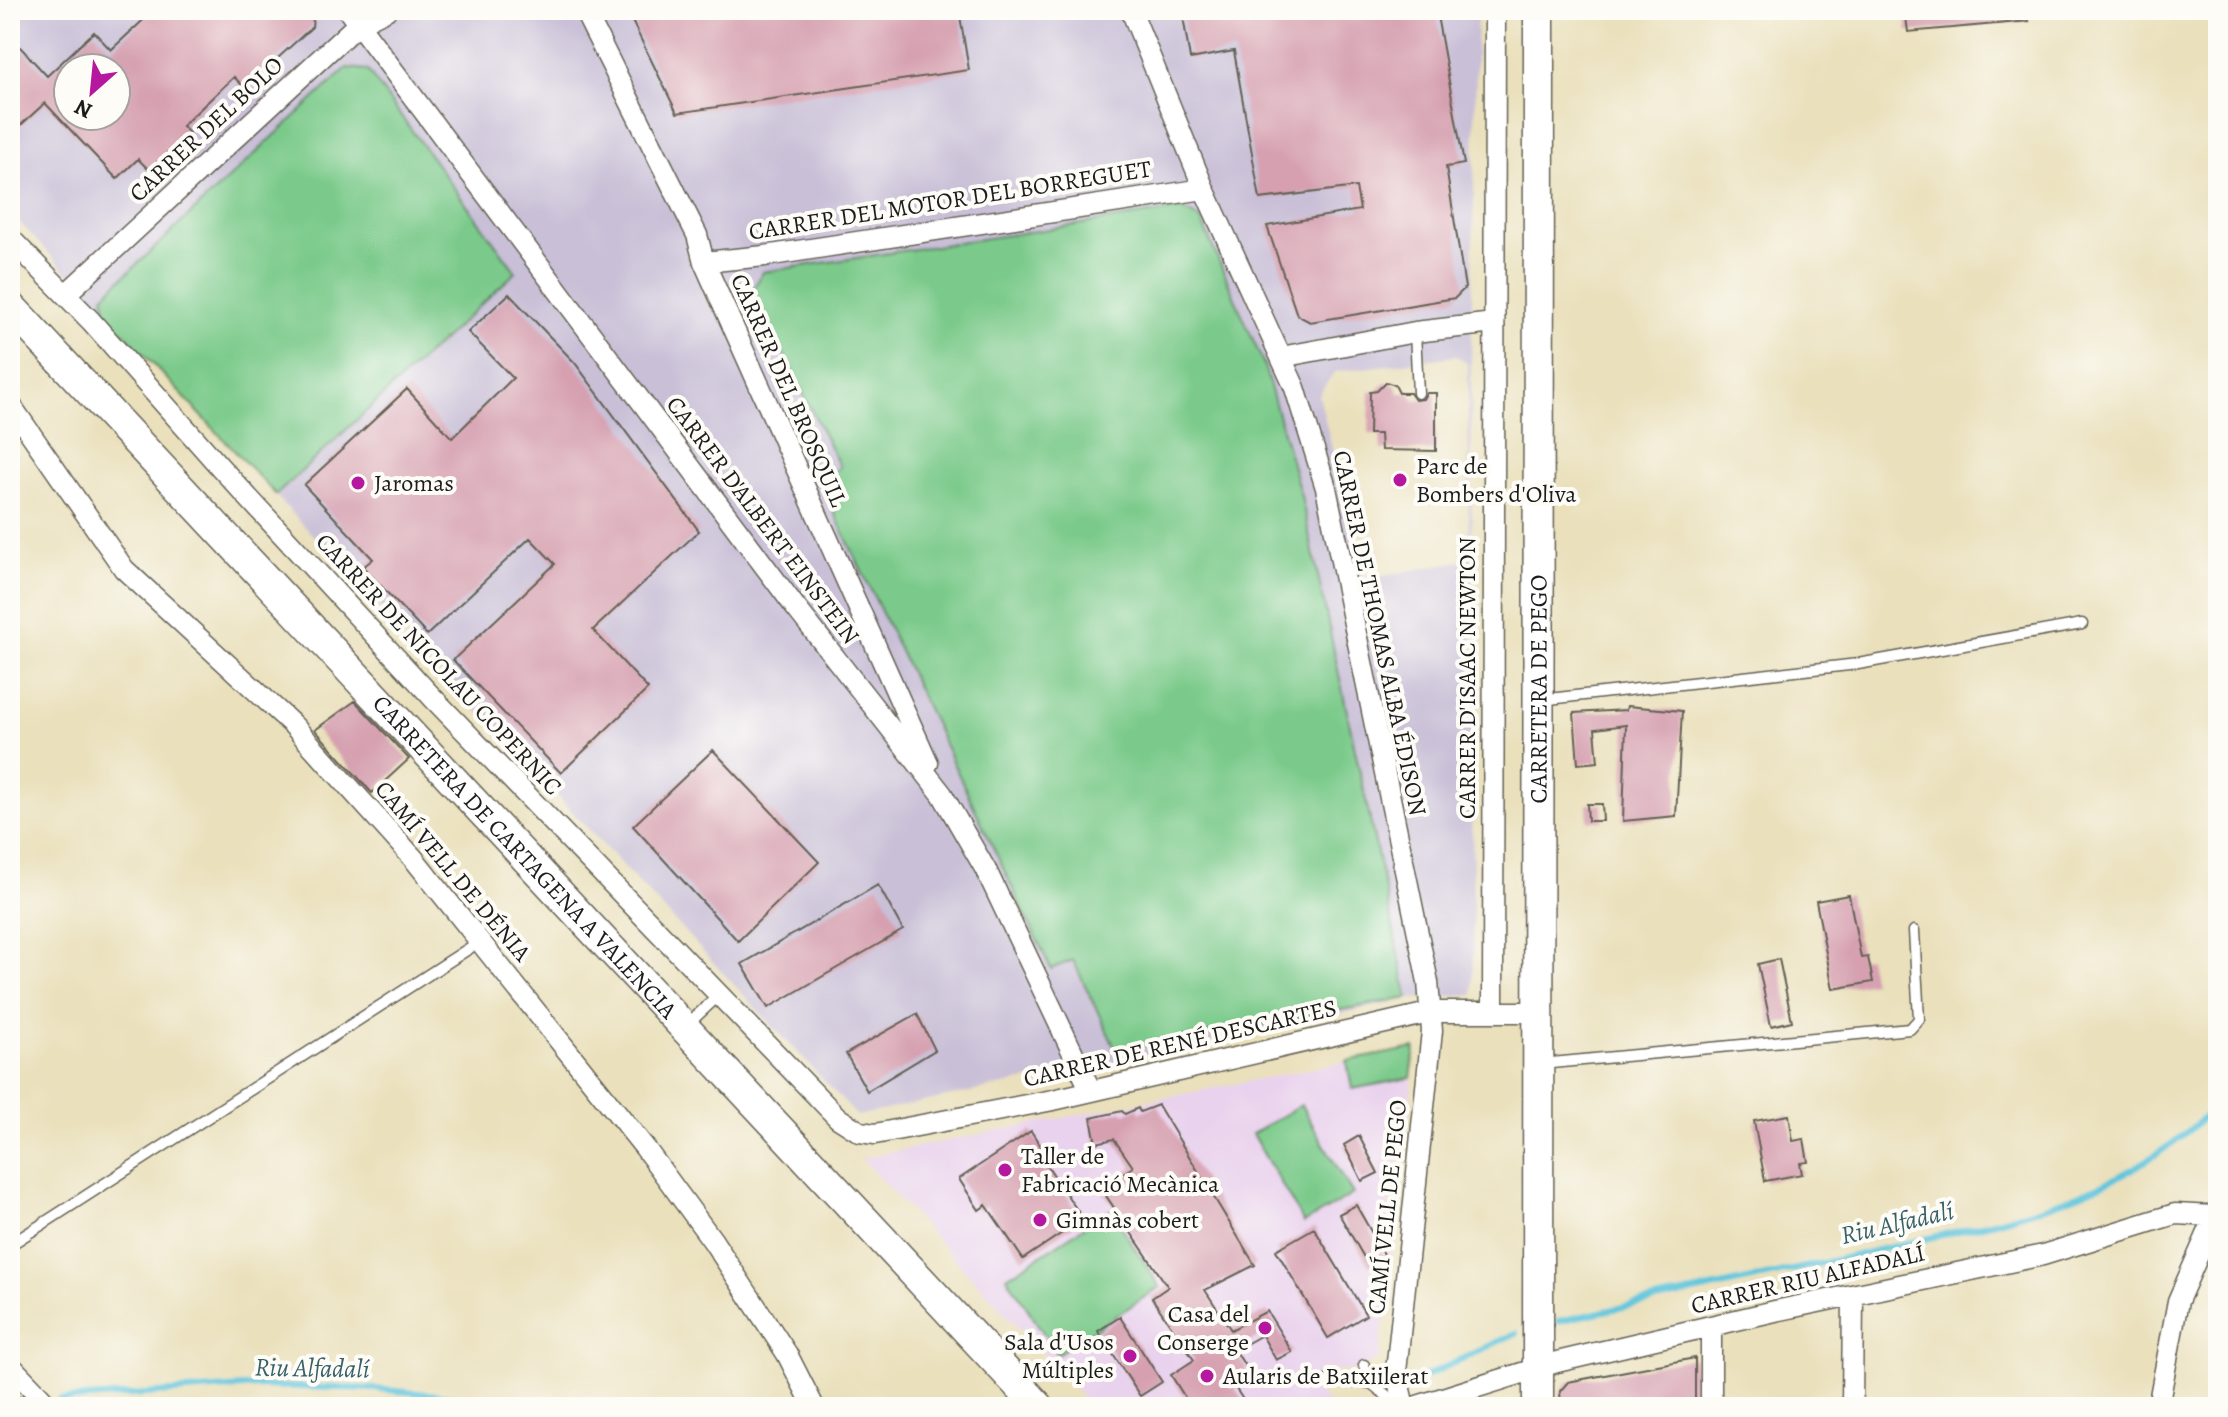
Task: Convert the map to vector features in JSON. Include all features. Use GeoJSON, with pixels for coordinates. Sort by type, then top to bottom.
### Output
{"type":"FeatureCollection","features":[{"type":"Feature","properties":{"kind":"main road","name":"CARRETERA DE PEGO"},"geometry":{"type":"LineString","coordinates":[[1538,1369],[1539,10]]}},
{"type":"Feature","properties":{"kind":"main road","name":"CARRETERA DE CARTAGENA A VALENCIA"},"geometry":{"type":"LineString","coordinates":[[10,306],[1039,1407]]}},
{"type":"Feature","properties":{"kind":"main road"},"geometry":{"type":"LineString","coordinates":[[1538,1369],[1538,1407]]}},
{"type":"Feature","properties":{"kind":"street","name":"CARRER DEL BOLO"},"geometry":{"type":"LineString","coordinates":[[66,294],[353,17],[386,10]]}},
{"type":"Feature","properties":{"kind":"street","name":"CARRER DEL BROSQUIL"},"geometry":{"type":"LineString","coordinates":[[584,10],[697,235],[704,262],[942,794]]}},
{"type":"Feature","properties":{"kind":"street","name":"CARRER DE THOMAS ALBA ÉDISON"},"geometry":{"type":"LineString","coordinates":[[1131,10],[1204,189],[1295,388],[1326,488],[1433,1012]]}},
{"type":"Feature","properties":{"kind":"street","name":"CARRER D'ISAAC NEWTON"},"geometry":{"type":"LineString","coordinates":[[1493,1010],[1495,10]]}},
{"type":"Feature","properties":{"kind":"street","name":"CARRER D'ALBERT EINSTEIN"},"geometry":{"type":"LineString","coordinates":[[353,17],[796,608],[942,794],[987,872],[1090,1089]]}},
{"type":"Feature","properties":{"kind":"street","name":"CARRER DEL MOTOR DEL BORREGUET"},"geometry":{"type":"LineString","coordinates":[[704,262],[765,256],[1204,189]]}},
{"type":"Feature","properties":{"kind":"street","name":"CARRER DE NICOLAU COPERNIC"},"geometry":{"type":"LineString","coordinates":[[10,238],[66,294],[433,698],[838,1118]]}},
{"type":"Feature","properties":{"kind":"street"},"geometry":{"type":"LineString","coordinates":[[1281,357],[1415,332],[1494,323]]}},
{"type":"Feature","properties":{"kind":"street","name":"CAMÍ VELL DE DÉNIA"},"geometry":{"type":"LineString","coordinates":[[10,404],[124,569],[293,725],[414,859],[645,1148],[713,1241],[787,1354],[814,1407]]}},
{"type":"Feature","properties":{"kind":"street","name":"CARRER DE RENÉ DESCARTES"},"geometry":{"type":"LineString","coordinates":[[838,1118],[860,1132],[875,1134],[1433,1012],[1539,1012]]}},
{"type":"Feature","properties":{"kind":"street","name":"CAMÍ VELL DE PEGO"},"geometry":{"type":"LineString","coordinates":[[1402,1407],[1396,1372],[1433,1012]]}},
{"type":"Feature","properties":{"kind":"street"},"geometry":{"type":"LineString","coordinates":[[2158,1407],[2178,1301],[2216,1213]]}},
{"type":"Feature","properties":{"kind":"street","name":"CARRER RIU ALFADALÍ"},"geometry":{"type":"LineString","coordinates":[[1414,1407],[1538,1369],[1711,1327],[2043,1255],[2175,1214],[2216,1213]]}},
{"type":"Feature","properties":{"kind":"street"},"geometry":{"type":"LineString","coordinates":[[1852,1407],[1853,1296]]}},
{"type":"Feature","properties":{"kind":"street"},"geometry":{"type":"LineString","coordinates":[[1711,1327],[1711,1407]]}},
{"type":"Feature","properties":{"kind":"street"},"geometry":{"type":"LineString","coordinates":[[10,1365],[46,1402]]}},
{"type":"Feature","properties":{"kind":"lane"},"geometry":{"type":"LineString","coordinates":[[1415,332],[1418,393]]}},
{"type":"Feature","properties":{"kind":"lane"},"geometry":{"type":"LineString","coordinates":[[1538,700],[1858,664],[2082,624]]}},
{"type":"Feature","properties":{"kind":"lane"},"geometry":{"type":"LineString","coordinates":[[1539,1064],[1910,1029],[1919,1019],[1914,931]]}},
{"type":"Feature","properties":{"kind":"lane"},"geometry":{"type":"LineString","coordinates":[[10,1245],[479,942]]}},
{"type":"Feature","properties":{"kind":"lane"},"geometry":{"type":"LineString","coordinates":[[685,1027],[720,994]]}},
{"type":"Feature","properties":{"kind":"lane"},"geometry":{"type":"LineString","coordinates":[[1364,1365],[1371,1383],[1402,1407]]}},
{"type":"Feature","properties":{"kind":"lane"},"geometry":{"type":"LineString","coordinates":[[1319,1381],[1371,1383]]}},
{"type":"Feature","properties":{"kind":"lane"},"geometry":{"type":"LineString","coordinates":[[10,1404],[46,1402]]}},
{"type":"Feature","properties":{"kind":"shaded area"},"geometry":{"type":"Polygon","coordinates":[[[10,10],[1477,10],[1471,363],[1473,994],[1410,999],[857,1116],[10,212],[10,10]],[[1456,356],[1334,372],[1319,395],[1364,580],[1469,559],[1468,364],[1456,356]]]}},
{"type":"Feature","properties":{"kind":"shaded area"},"geometry":{"type":"Polygon","coordinates":[[[1415,1048],[1402,1192],[1390,1192],[1389,1209],[1397,1210],[1379,1359],[1351,1371],[1320,1368],[1318,1392],[1332,1407],[1092,1407],[861,1158],[1415,1048]]]}},
{"type":"Feature","properties":{"kind":"green space"},"geometry":{"type":"Polygon","coordinates":[[[347,68],[367,70],[516,272],[276,495],[106,314],[104,295],[347,68]]]}},
{"type":"Feature","properties":{"kind":"green space"},"geometry":{"type":"Polygon","coordinates":[[[1182,209],[1201,220],[1264,365],[1301,496],[1408,998],[1116,1050],[1073,960],[1051,969],[820,483],[840,467],[752,291],[763,272],[1182,209]]]}},
{"type":"Feature","properties":{"kind":"green space"},"geometry":{"type":"Polygon","coordinates":[[[1415,1048],[1411,1078],[1352,1089],[1347,1061],[1415,1048]]]}},
{"type":"Feature","properties":{"kind":"green space"},"geometry":{"type":"Polygon","coordinates":[[[1301,1105],[1353,1194],[1304,1223],[1252,1134],[1301,1105]]]}},
{"type":"Feature","properties":{"kind":"green space"},"geometry":{"type":"Polygon","coordinates":[[[1110,1210],[1160,1287],[1057,1354],[1007,1277],[1110,1210]]]}},
{"type":"Feature","properties":{"kind":"building"},"geometry":{"type":"Polygon","coordinates":[[[154,10],[314,10],[312,27],[245,88],[234,77],[182,126],[189,133],[149,170],[138,159],[117,179],[72,132],[132,132],[132,52],[73,52],[94,32],[111,50],[154,10]]]}},
{"type":"Feature","properties":{"kind":"building"},"geometry":{"type":"Polygon","coordinates":[[[679,10],[959,10],[969,70],[677,113],[630,17],[679,10]]]}},
{"type":"Feature","properties":{"kind":"building"},"geometry":{"type":"Polygon","coordinates":[[[1182,10],[1436,10],[1464,164],[1446,167],[1465,288],[1455,298],[1310,322],[1297,315],[1267,226],[1360,210],[1356,187],[1260,199],[1234,51],[1190,59],[1182,10]]]}},
{"type":"Feature","properties":{"kind":"building"},"geometry":{"type":"Polygon","coordinates":[[[1905,10],[2028,10],[2029,21],[1908,32],[1905,10]]]}},
{"type":"Feature","properties":{"kind":"building"},"geometry":{"type":"Polygon","coordinates":[[[10,36],[47,76],[52,71],[52,110],[45,103],[10,135],[10,36]]]}},
{"type":"Feature","properties":{"kind":"building"},"geometry":{"type":"Polygon","coordinates":[[[509,294],[575,363],[699,531],[593,630],[648,689],[561,773],[453,660],[555,564],[530,538],[427,635],[363,567],[373,559],[304,485],[407,389],[452,438],[513,378],[468,332],[509,294]]]}},
{"type":"Feature","properties":{"kind":"building"},"geometry":{"type":"Polygon","coordinates":[[[1386,382],[1395,385],[1399,393],[1410,393],[1415,400],[1423,399],[1426,393],[1436,393],[1436,451],[1381,450],[1380,434],[1369,434],[1370,392],[1377,391],[1386,382]]]}},
{"type":"Feature","properties":{"kind":"building"},"geometry":{"type":"Polygon","coordinates":[[[355,701],[409,759],[372,793],[315,730],[355,701]]]}},
{"type":"Feature","properties":{"kind":"building"},"geometry":{"type":"Polygon","coordinates":[[[1627,706],[1682,711],[1676,816],[1623,821],[1626,725],[1595,729],[1598,762],[1578,764],[1574,713],[1626,710],[1627,706]]]}},
{"type":"Feature","properties":{"kind":"building"},"geometry":{"type":"Polygon","coordinates":[[[713,750],[819,862],[738,941],[633,826],[713,750]]]}},
{"type":"Feature","properties":{"kind":"building"},"geometry":{"type":"Polygon","coordinates":[[[1587,804],[1602,804],[1603,821],[1588,821],[1587,804]]]}},
{"type":"Feature","properties":{"kind":"building"},"geometry":{"type":"Polygon","coordinates":[[[878,885],[903,930],[768,1008],[742,964],[878,885]]]}},
{"type":"Feature","properties":{"kind":"building"},"geometry":{"type":"Polygon","coordinates":[[[1849,895],[1861,958],[1868,957],[1873,982],[1833,989],[1816,901],[1849,895]]]}},
{"type":"Feature","properties":{"kind":"building"},"geometry":{"type":"Polygon","coordinates":[[[1779,959],[1792,1021],[1771,1026],[1758,964],[1779,959]]]}},
{"type":"Feature","properties":{"kind":"building"},"geometry":{"type":"Polygon","coordinates":[[[917,1014],[935,1050],[867,1091],[846,1054],[917,1014]]]}},
{"type":"Feature","properties":{"kind":"building"},"geometry":{"type":"Polygon","coordinates":[[[1158,1105],[1255,1265],[1205,1290],[1231,1330],[1267,1311],[1292,1352],[1276,1360],[1262,1335],[1235,1350],[1247,1369],[1230,1380],[1248,1407],[1191,1407],[1171,1375],[1194,1360],[1152,1298],[1168,1287],[1100,1187],[1133,1167],[1114,1139],[1096,1143],[1091,1118],[1122,1111],[1125,1114],[1138,1108],[1140,1112],[1158,1105]]]}},
{"type":"Feature","properties":{"kind":"building"},"geometry":{"type":"Polygon","coordinates":[[[1789,1115],[1793,1141],[1804,1139],[1808,1162],[1800,1163],[1802,1174],[1765,1181],[1754,1121],[1789,1115]]]}},
{"type":"Feature","properties":{"kind":"building"},"geometry":{"type":"Polygon","coordinates":[[[1031,1131],[1051,1162],[1047,1165],[1083,1219],[1023,1259],[986,1205],[979,1210],[959,1179],[1031,1131]]]}},
{"type":"Feature","properties":{"kind":"building"},"geometry":{"type":"Polygon","coordinates":[[[1359,1136],[1378,1173],[1362,1181],[1344,1145],[1359,1136]]]}},
{"type":"Feature","properties":{"kind":"building"},"geometry":{"type":"Polygon","coordinates":[[[1356,1205],[1385,1256],[1369,1266],[1339,1214],[1356,1205]]]}},
{"type":"Feature","properties":{"kind":"building"},"geometry":{"type":"Polygon","coordinates":[[[1314,1228],[1366,1315],[1328,1338],[1276,1250],[1314,1228]]]}},
{"type":"Feature","properties":{"kind":"building","name":"Sala d'Usos Múltiples"},"geometry":{"type":"Polygon","coordinates":[[[1120,1317],[1162,1382],[1140,1396],[1098,1331],[1120,1317]]]}},
{"type":"Feature","properties":{"kind":"building"},"geometry":{"type":"Polygon","coordinates":[[[1695,1358],[1695,1407],[1561,1407],[1560,1391],[1568,1382],[1695,1358]]]}},
{"type":"Feature","properties":{"kind":"waterway","name":"Riu Alfadalí"},"geometry":{"type":"LineString","coordinates":[[1558,1321],[1838,1260],[2016,1216],[2060,1202],[2144,1163],[2182,1136],[2218,1103]]}},
{"type":"Feature","properties":{"kind":"waterway","name":"Riu Alfadalí"},"geometry":{"type":"LineString","coordinates":[[1414,1382],[1516,1333]]}},
{"type":"Feature","properties":{"kind":"waterway","name":"Riu Alfadalí"},"geometry":{"type":"LineString","coordinates":[[60,1400],[257,1386],[377,1389],[563,1407]]}},
{"type":"Feature","properties":{"kind":"place","name":"Parc de Bombers d'Oliva"},"geometry":{"type":"Point","coordinates":[1400,480]}},
{"type":"Feature","properties":{"kind":"place","name":"Jaromas"},"geometry":{"type":"Point","coordinates":[358,483]}},
{"type":"Feature","properties":{"kind":"place","name":"Taller de Fabricació Mecànica"},"geometry":{"type":"Point","coordinates":[1005,1170]}},
{"type":"Feature","properties":{"kind":"place","name":"Gimnàs cobert"},"geometry":{"type":"Point","coordinates":[1040,1220]}},
{"type":"Feature","properties":{"kind":"place","name":"Casa del Conserge"},"geometry":{"type":"Point","coordinates":[1265,1328]}},
{"type":"Feature","properties":{"kind":"place","name":"Sala d'Usos Múltiples"},"geometry":{"type":"Point","coordinates":[1130,1356]}},
{"type":"Feature","properties":{"kind":"place","name":"Aularis de Batxiilerat"},"geometry":{"type":"Point","coordinates":[1207,1376]}}]}
